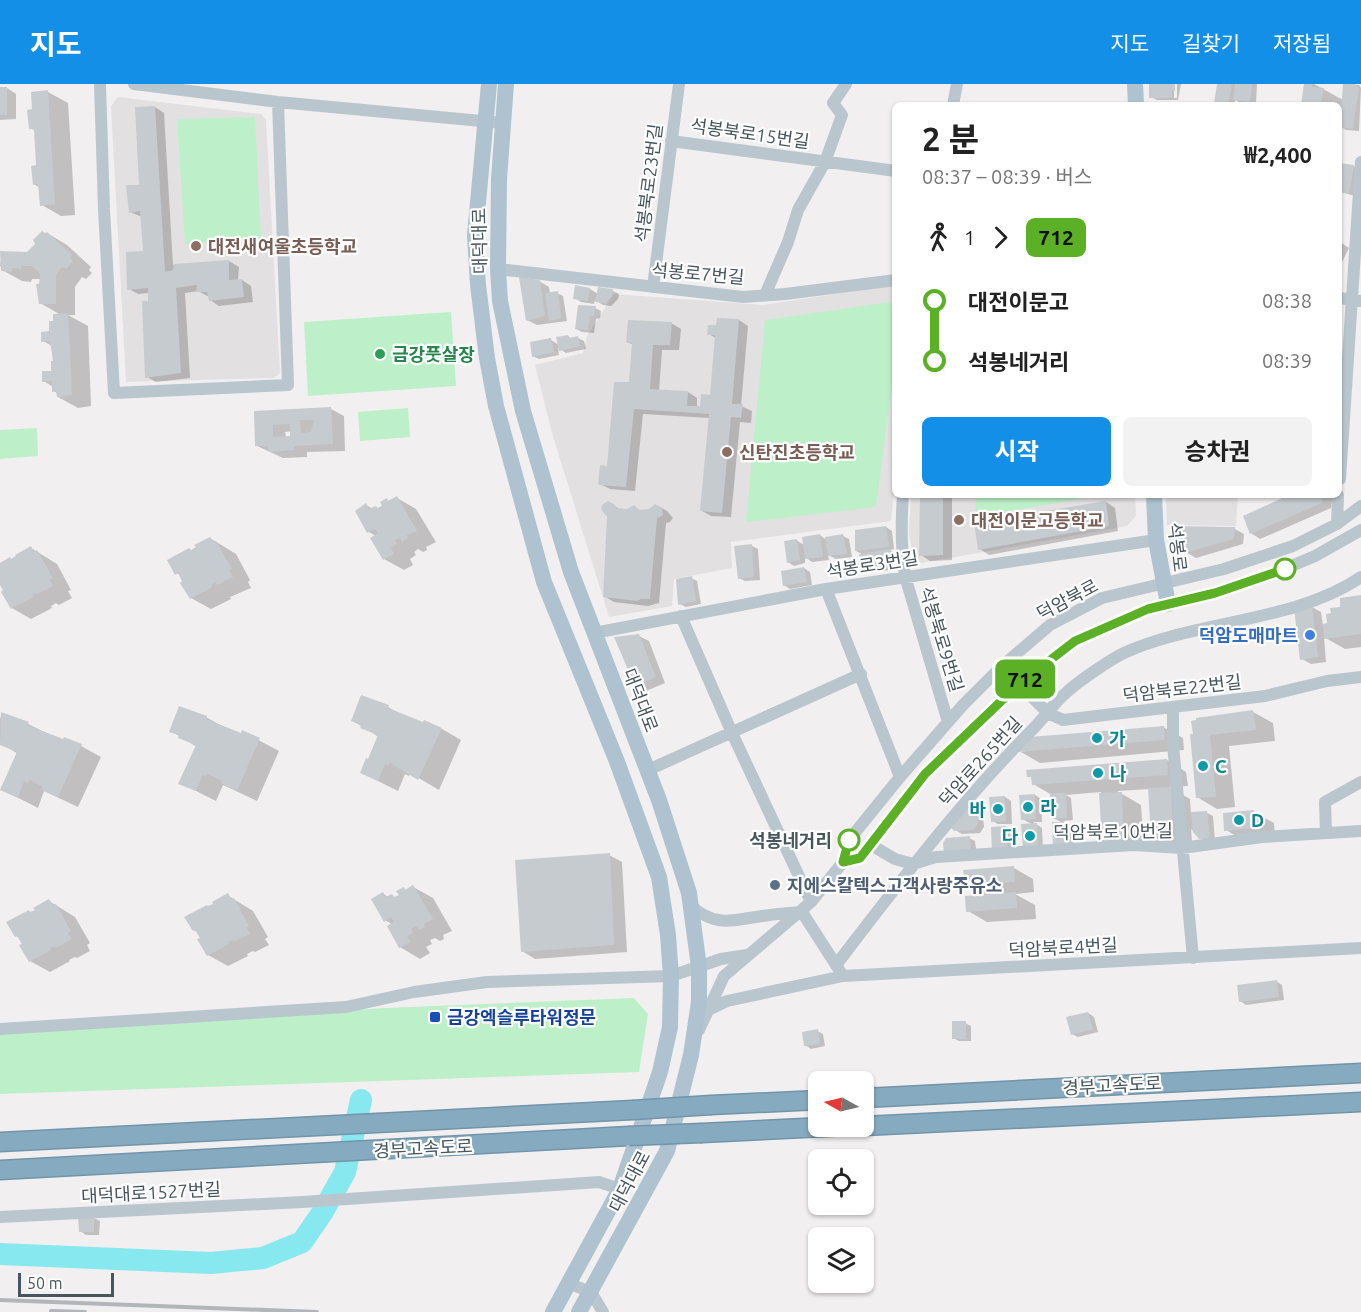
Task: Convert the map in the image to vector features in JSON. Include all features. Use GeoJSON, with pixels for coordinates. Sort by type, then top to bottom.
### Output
{"type":"FeatureCollection","features":[{"type":"Feature","properties":{"kind":"highway","name":"경부고속도로"},"geometry":{"type":"LineString","coordinates":[[874,1097],[1361,1073]]}},
{"type":"Feature","properties":{"kind":"highway","name":"경부고속도로"},"geometry":{"type":"LineString","coordinates":[[0,1142],[808,1101]]}},
{"type":"Feature","properties":{"kind":"highway","name":"경부고속도로"},"geometry":{"type":"LineString","coordinates":[[874,1126],[1361,1102]]}},
{"type":"Feature","properties":{"kind":"highway","name":"경부고속도로"},"geometry":{"type":"LineString","coordinates":[[0,1170],[808,1128]]}},
{"type":"Feature","properties":{"kind":"main road","name":"대덕대로"},"geometry":{"type":"LineString","coordinates":[[489,84],[495,122],[500,301],[523,411],[570,572],[648,770],[689,893],[699,967],[699,1002],[693,1042],[667,1151],[579,1312]]}},
{"type":"Feature","properties":{"kind":"main road","name":"대덕대로"},"geometry":{"type":"LineString","coordinates":[[506,84],[495,122],[475,234],[478,285],[487,358],[496,406],[544,582],[616,759],[659,877],[668,935],[671,976],[670,1027],[660,1072],[620,1189],[553,1312]]}},
{"type":"Feature","properties":{"kind":"main road"},"geometry":{"type":"LineString","coordinates":[[1135,84],[1136,102]]}},
{"type":"Feature","properties":{"kind":"main road","name":"석봉로"},"geometry":{"type":"LineString","coordinates":[[1154,498],[1156,540],[1168,604]]}},
{"type":"Feature","properties":{"kind":"street"},"geometry":{"type":"LineString","coordinates":[[100,84],[114,393],[288,385],[278,102]]}},
{"type":"Feature","properties":{"kind":"street"},"geometry":{"type":"LineString","coordinates":[[134,84],[278,102],[495,122]]}},
{"type":"Feature","properties":{"kind":"street","name":"석봉북로23번길"},"geometry":{"type":"LineString","coordinates":[[653,287],[679,84]]}},
{"type":"Feature","properties":{"kind":"street","name":"석봉북로15번길"},"geometry":{"type":"LineString","coordinates":[[765,295],[788,242],[798,210],[825,162],[842,115],[833,103],[846,84]]}},
{"type":"Feature","properties":{"kind":"street"},"geometry":{"type":"LineString","coordinates":[[954,102],[957,84]]}},
{"type":"Feature","properties":{"kind":"street","name":"석봉북로15번길"},"geometry":{"type":"LineString","coordinates":[[671,141],[825,162]]}},
{"type":"Feature","properties":{"kind":"street"},"geometry":{"type":"LineString","coordinates":[[825,162],[892,170]]}},
{"type":"Feature","properties":{"kind":"street"},"geometry":{"type":"LineString","coordinates":[[1342,446],[1361,162]]}},
{"type":"Feature","properties":{"kind":"street","name":"석봉로7번길"},"geometry":{"type":"LineString","coordinates":[[498,269],[743,297],[892,280]]}},
{"type":"Feature","properties":{"kind":"street","name":"석봉북로9번길"},"geometry":{"type":"LineString","coordinates":[[903,498],[902,557],[905,576],[948,722]]}},
{"type":"Feature","properties":{"kind":"street"},"geometry":{"type":"LineString","coordinates":[[1336,524],[1338,498]]}},
{"type":"Feature","properties":{"kind":"street","name":"덕암북로"},"geometry":{"type":"LineString","coordinates":[[0,1029],[346,1007],[414,992],[486,982],[671,976],[721,959],[747,955],[802,912],[843,862],[849,840],[900,777],[948,722],[1001,667],[1050,625],[1102,598],[1224,569],[1293,546],[1336,524],[1361,506]]}},
{"type":"Feature","properties":{"kind":"street","name":"덕암북로"},"geometry":{"type":"LineString","coordinates":[[843,862],[860,858],[925,774],[1019,684],[1075,641],[1148,609],[1215,593],[1270,575],[1316,556],[1361,530]]}},
{"type":"Feature","properties":{"kind":"street","name":"석봉로3번길"},"geometry":{"type":"LineString","coordinates":[[594,633],[826,589],[1156,540]]}},
{"type":"Feature","properties":{"kind":"street","name":"덕암로265번길"},"geometry":{"type":"LineString","coordinates":[[839,970],[914,864],[1000,762],[1067,691],[1123,654],[1159,640],[1304,604],[1348,586],[1361,577]]}},
{"type":"Feature","properties":{"kind":"street"},"geometry":{"type":"LineString","coordinates":[[826,589],[900,777]]}},
{"type":"Feature","properties":{"kind":"street"},"geometry":{"type":"LineString","coordinates":[[681,616],[732,733],[811,902]]}},
{"type":"Feature","properties":{"kind":"street"},"geometry":{"type":"LineString","coordinates":[[648,770],[861,674]]}},
{"type":"Feature","properties":{"kind":"street","name":"덕암북로22번길"},"geometry":{"type":"LineString","coordinates":[[1048,713],[1063,720],[1265,696],[1327,681],[1361,677]]}},
{"type":"Feature","properties":{"kind":"street"},"geometry":{"type":"LineString","coordinates":[[1019,684],[1048,713]]}},
{"type":"Feature","properties":{"kind":"street"},"geometry":{"type":"LineString","coordinates":[[1173,707],[1173,745],[1193,958]]}},
{"type":"Feature","properties":{"kind":"street"},"geometry":{"type":"LineString","coordinates":[[1326,833],[1325,802],[1361,782]]}},
{"type":"Feature","properties":{"kind":"street","name":"덕암북로10번길"},"geometry":{"type":"LineString","coordinates":[[914,864],[936,857],[1134,846],[1182,848],[1262,837],[1361,831]]}},
{"type":"Feature","properties":{"kind":"street"},"geometry":{"type":"LineString","coordinates":[[871,845],[895,858],[914,864]]}},
{"type":"Feature","properties":{"kind":"street"},"geometry":{"type":"LineString","coordinates":[[691,906],[703,917],[718,922],[802,912],[839,970],[727,1001],[708,1010]]}},
{"type":"Feature","properties":{"kind":"street","name":"덕암북로4번길"},"geometry":{"type":"LineString","coordinates":[[839,970],[1193,958],[1361,948]]}},
{"type":"Feature","properties":{"kind":"street"},"geometry":{"type":"LineString","coordinates":[[693,1042],[724,976],[747,955]]}},
{"type":"Feature","properties":{"kind":"street","name":"대덕대로1527번길"},"geometry":{"type":"LineString","coordinates":[[0,1217],[303,1202],[599,1182],[620,1189]]}},
{"type":"Feature","properties":{"kind":"street"},"geometry":{"type":"LineString","coordinates":[[570,1284],[591,1292],[603,1312]]}},
{"type":"Feature","properties":{"kind":"shaded area","name":"대전새여울초등학교"},"geometry":{"type":"Polygon","coordinates":[[[118,97],[261,114],[266,120],[280,373],[274,378],[126,382],[111,106],[118,97]]]}},
{"type":"Feature","properties":{"kind":"shaded area","name":"신탄진초등학교"},"geometry":{"type":"Polygon","coordinates":[[[892,285],[893,498],[891,521],[731,542],[732,568],[674,579],[672,606],[609,617],[552,433],[535,365],[583,353],[587,336],[614,294],[763,305],[892,285]]]}},
{"type":"Feature","properties":{"kind":"shaded area"},"geometry":{"type":"Polygon","coordinates":[[[911,498],[1135,498],[1136,516],[1127,526],[922,563],[913,558],[909,533],[911,498]]]}},
{"type":"Feature","properties":{"kind":"shaded area"},"geometry":{"type":"Polygon","coordinates":[[[1166,498],[1238,498],[1236,526],[1167,525],[1166,498]]]}},
{"type":"Feature","properties":{"kind":"green space"},"geometry":{"type":"Polygon","coordinates":[[[255,117],[261,238],[185,244],[177,119],[255,117]]]}},
{"type":"Feature","properties":{"kind":"green space"},"geometry":{"type":"Polygon","coordinates":[[[890,302],[892,305],[892,385],[876,507],[746,522],[765,320],[890,302]]]}},
{"type":"Feature","properties":{"kind":"green space","name":"금강풋살장"},"geometry":{"type":"Polygon","coordinates":[[[451,312],[456,386],[308,396],[304,322],[451,312]]]}},
{"type":"Feature","properties":{"kind":"green space"},"geometry":{"type":"Polygon","coordinates":[[[408,408],[410,437],[360,441],[358,412],[408,408]]]}},
{"type":"Feature","properties":{"kind":"green space"},"geometry":{"type":"Polygon","coordinates":[[[37,428],[38,456],[0,459],[0,430],[37,428]]]}},
{"type":"Feature","properties":{"kind":"green space"},"geometry":{"type":"Polygon","coordinates":[[[976,498],[1086,498],[987,515],[975,510],[976,498]]]}},
{"type":"Feature","properties":{"kind":"green space"},"geometry":{"type":"Polygon","coordinates":[[[634,998],[648,1014],[639,1072],[0,1094],[0,1033],[385,1008],[634,998]]]}},
{"type":"Feature","properties":{"kind":"building"},"geometry":{"type":"Polygon","coordinates":[[[1149,84],[1175,84],[1172,98],[1149,98],[1149,84]]]}},
{"type":"Feature","properties":{"kind":"building"},"geometry":{"type":"Polygon","coordinates":[[[1217,84],[1232,84],[1229,102],[1214,102],[1217,84]]]}},
{"type":"Feature","properties":{"kind":"building"},"geometry":{"type":"Polygon","coordinates":[[[1235,84],[1252,84],[1250,102],[1233,100],[1235,84]]]}},
{"type":"Feature","properties":{"kind":"building"},"geometry":{"type":"Polygon","coordinates":[[[1304,84],[1324,88],[1322,102],[1301,102],[1304,84]]]}},
{"type":"Feature","properties":{"kind":"building"},"geometry":{"type":"Polygon","coordinates":[[[1343,84],[1355,84],[1359,88],[1353,129],[1342,127],[1343,84]]]}},
{"type":"Feature","properties":{"kind":"building"},"geometry":{"type":"Polygon","coordinates":[[[0,87],[7,87],[7,115],[0,115],[0,87]]]}},
{"type":"Feature","properties":{"kind":"building"},"geometry":{"type":"Polygon","coordinates":[[[48,90],[55,204],[40,206],[38,184],[33,185],[31,166],[36,165],[34,129],[29,129],[27,110],[32,109],[31,92],[48,90]]]}},
{"type":"Feature","properties":{"kind":"building"},"geometry":{"type":"Polygon","coordinates":[[[155,106],[165,272],[173,270],[174,264],[229,260],[229,280],[242,279],[244,297],[209,301],[207,292],[196,292],[197,285],[176,288],[181,373],[145,378],[142,301],[148,301],[148,288],[127,290],[126,252],[143,251],[140,211],[129,213],[126,185],[139,185],[135,107],[155,106]]]}},
{"type":"Feature","properties":{"kind":"building"},"geometry":{"type":"Polygon","coordinates":[[[1342,163],[1354,165],[1349,194],[1342,192],[1342,163]]]}},
{"type":"Feature","properties":{"kind":"building"},"geometry":{"type":"Polygon","coordinates":[[[42,231],[47,232],[72,255],[70,258],[73,261],[66,269],[62,267],[56,275],[56,304],[39,304],[36,284],[39,284],[40,274],[32,266],[21,266],[21,269],[12,268],[12,272],[1,271],[0,251],[27,252],[35,244],[33,240],[42,231]]]}},
{"type":"Feature","properties":{"kind":"building"},"geometry":{"type":"Polygon","coordinates":[[[519,277],[540,280],[545,316],[526,321],[519,277]]]}},
{"type":"Feature","properties":{"kind":"building"},"geometry":{"type":"Polygon","coordinates":[[[575,285],[590,288],[588,301],[573,299],[575,285]]]}},
{"type":"Feature","properties":{"kind":"building"},"geometry":{"type":"Polygon","coordinates":[[[598,287],[613,289],[612,296],[605,303],[595,302],[598,287]]]}},
{"type":"Feature","properties":{"kind":"building"},"geometry":{"type":"Polygon","coordinates":[[[558,291],[561,318],[549,321],[545,293],[558,291]]]}},
{"type":"Feature","properties":{"kind":"building"},"geometry":{"type":"Polygon","coordinates":[[[578,305],[596,306],[594,316],[590,316],[588,330],[575,329],[578,305]]]}},
{"type":"Feature","properties":{"kind":"building"},"geometry":{"type":"Polygon","coordinates":[[[68,313],[72,395],[57,397],[56,391],[52,392],[52,381],[42,382],[42,371],[51,371],[51,361],[53,361],[50,341],[41,342],[41,332],[49,331],[49,321],[53,321],[53,314],[68,313]]]}},
{"type":"Feature","properties":{"kind":"building"},"geometry":{"type":"Polygon","coordinates":[[[717,318],[739,319],[732,404],[743,404],[741,418],[731,417],[722,513],[700,511],[709,414],[634,409],[626,487],[598,485],[600,465],[607,466],[614,382],[629,382],[632,343],[626,342],[628,320],[672,322],[670,345],[653,345],[650,389],[688,391],[687,406],[700,406],[701,394],[710,395],[715,335],[707,335],[708,325],[716,325],[717,318]]]}},
{"type":"Feature","properties":{"kind":"building"},"geometry":{"type":"Polygon","coordinates":[[[568,335],[569,338],[578,336],[580,346],[559,351],[556,337],[568,335]]]}},
{"type":"Feature","properties":{"kind":"building"},"geometry":{"type":"Polygon","coordinates":[[[551,338],[554,352],[532,357],[530,342],[551,338]]]}},
{"type":"Feature","properties":{"kind":"building"},"geometry":{"type":"Polygon","coordinates":[[[331,407],[333,444],[294,446],[294,450],[269,452],[268,446],[255,446],[254,411],[331,407]],[[300,420],[301,433],[311,432],[314,420],[300,420]],[[290,424],[273,425],[273,437],[290,436],[290,424]]]}},
{"type":"Feature","properties":{"kind":"building"},"geometry":{"type":"Polygon","coordinates":[[[397,496],[417,531],[407,535],[408,538],[402,542],[400,538],[395,540],[397,544],[391,548],[394,554],[383,560],[370,538],[378,533],[375,529],[367,533],[355,511],[366,503],[369,509],[376,506],[377,508],[382,506],[380,502],[397,496]]]}},
{"type":"Feature","properties":{"kind":"building"},"geometry":{"type":"Polygon","coordinates":[[[920,498],[943,498],[943,555],[919,556],[920,498]]]}},
{"type":"Feature","properties":{"kind":"building"},"geometry":{"type":"Polygon","coordinates":[[[1282,498],[1323,498],[1322,503],[1250,534],[1243,516],[1282,498]]]}},
{"type":"Feature","properties":{"kind":"building"},"geometry":{"type":"Polygon","coordinates":[[[608,501],[616,508],[627,509],[634,505],[639,510],[649,509],[655,504],[662,508],[663,515],[657,518],[650,599],[637,601],[603,597],[607,517],[601,509],[602,505],[608,501]]]}},
{"type":"Feature","properties":{"kind":"building"},"geometry":{"type":"Polygon","coordinates":[[[1106,501],[1109,526],[978,550],[974,523],[1106,501]]]}},
{"type":"Feature","properties":{"kind":"building"},"geometry":{"type":"Polygon","coordinates":[[[886,526],[889,547],[855,551],[855,530],[886,526]]]}},
{"type":"Feature","properties":{"kind":"building"},"geometry":{"type":"Polygon","coordinates":[[[1170,526],[1235,527],[1234,539],[1185,553],[1170,541],[1170,526]]]}},
{"type":"Feature","properties":{"kind":"building"},"geometry":{"type":"Polygon","coordinates":[[[820,534],[823,557],[805,559],[802,537],[820,534]]]}},
{"type":"Feature","properties":{"kind":"building"},"geometry":{"type":"Polygon","coordinates":[[[843,534],[847,554],[828,556],[825,537],[843,534]]]}},
{"type":"Feature","properties":{"kind":"building"},"geometry":{"type":"Polygon","coordinates":[[[210,537],[214,542],[216,541],[232,569],[229,570],[233,577],[217,585],[216,583],[211,585],[212,587],[190,599],[180,583],[182,581],[178,573],[175,575],[167,560],[189,548],[191,550],[196,547],[194,545],[210,537]]]}},
{"type":"Feature","properties":{"kind":"building"},"geometry":{"type":"Polygon","coordinates":[[[797,539],[800,560],[787,563],[784,541],[797,539]]]}},
{"type":"Feature","properties":{"kind":"building"},"geometry":{"type":"Polygon","coordinates":[[[752,544],[754,577],[738,579],[734,546],[752,544]]]}},
{"type":"Feature","properties":{"kind":"building"},"geometry":{"type":"Polygon","coordinates":[[[31,546],[34,552],[37,550],[53,578],[50,580],[53,586],[32,595],[33,597],[11,609],[1,592],[3,590],[0,585],[0,563],[31,546]]]}},
{"type":"Feature","properties":{"kind":"building"},"geometry":{"type":"Polygon","coordinates":[[[891,549],[883,567],[862,570],[859,554],[891,549]]]}},
{"type":"Feature","properties":{"kind":"building"},"geometry":{"type":"Polygon","coordinates":[[[804,567],[807,582],[783,586],[781,571],[804,567]]]}},
{"type":"Feature","properties":{"kind":"building"},"geometry":{"type":"Polygon","coordinates":[[[692,576],[696,601],[678,605],[676,579],[692,576]]]}},
{"type":"Feature","properties":{"kind":"building"},"geometry":{"type":"Polygon","coordinates":[[[1361,595],[1361,634],[1324,639],[1323,624],[1327,623],[1326,614],[1331,613],[1330,608],[1340,607],[1340,598],[1361,595]]]}},
{"type":"Feature","properties":{"kind":"building"},"geometry":{"type":"Polygon","coordinates":[[[1312,605],[1318,657],[1300,660],[1294,608],[1312,605]]]}},
{"type":"Feature","properties":{"kind":"building"},"geometry":{"type":"Polygon","coordinates":[[[639,634],[656,677],[635,686],[614,637],[639,634]]]}},
{"type":"Feature","properties":{"kind":"building"},"geometry":{"type":"Polygon","coordinates":[[[361,695],[389,705],[388,708],[442,728],[418,780],[390,763],[388,766],[385,764],[378,781],[360,773],[378,735],[360,728],[361,725],[351,721],[361,695]]]}},
{"type":"Feature","properties":{"kind":"building"},"geometry":{"type":"Polygon","coordinates":[[[179,706],[207,716],[206,719],[241,733],[242,730],[260,738],[237,791],[208,774],[203,775],[196,791],[178,784],[196,745],[169,732],[179,706]]]}},
{"type":"Feature","properties":{"kind":"building","name":"C"},"geometry":{"type":"Polygon","coordinates":[[[1253,710],[1256,730],[1210,735],[1216,797],[1196,798],[1190,734],[1193,734],[1191,721],[1196,718],[1253,710]]]}},
{"type":"Feature","properties":{"kind":"building"},"geometry":{"type":"Polygon","coordinates":[[[1,712],[29,722],[27,725],[82,744],[58,797],[42,790],[43,787],[30,780],[28,783],[24,781],[18,798],[0,790],[17,752],[0,745],[1,712]]]}},
{"type":"Feature","properties":{"kind":"building","name":"가"},"geometry":{"type":"Polygon","coordinates":[[[1164,726],[1165,740],[1018,752],[1030,737],[1164,726]]]}},
{"type":"Feature","properties":{"kind":"building","name":"나"},"geometry":{"type":"Polygon","coordinates":[[[1167,759],[1168,775],[1032,785],[1031,777],[1027,777],[1026,770],[1167,759]]]}},
{"type":"Feature","properties":{"kind":"building"},"geometry":{"type":"Polygon","coordinates":[[[1171,787],[1173,830],[1168,836],[1151,837],[1148,788],[1171,787]]]}},
{"type":"Feature","properties":{"kind":"building"},"geometry":{"type":"Polygon","coordinates":[[[1122,792],[1124,840],[1102,841],[1099,793],[1122,792]]]}},
{"type":"Feature","properties":{"kind":"building","name":"나"},"geometry":{"type":"Polygon","coordinates":[[[1050,793],[1066,793],[1067,818],[1052,818],[1050,793]]]}},
{"type":"Feature","properties":{"kind":"building","name":"라"},"geometry":{"type":"Polygon","coordinates":[[[1035,794],[1036,819],[1021,820],[1019,795],[1035,794]]]}},
{"type":"Feature","properties":{"kind":"building","name":"바"},"geometry":{"type":"Polygon","coordinates":[[[1005,796],[1006,821],[991,822],[989,797],[1005,796]]]}},
{"type":"Feature","properties":{"kind":"building"},"geometry":{"type":"Polygon","coordinates":[[[966,807],[977,812],[978,824],[973,830],[954,831],[950,827],[966,807]]]}},
{"type":"Feature","properties":{"kind":"building","name":"D"},"geometry":{"type":"Polygon","coordinates":[[[1254,810],[1256,828],[1224,831],[1223,813],[1254,810]]]}},
{"type":"Feature","properties":{"kind":"building"},"geometry":{"type":"Polygon","coordinates":[[[1207,811],[1210,838],[1199,839],[1193,832],[1191,812],[1207,811]]]}},
{"type":"Feature","properties":{"kind":"building"},"geometry":{"type":"Polygon","coordinates":[[[1052,822],[1068,822],[1069,847],[1053,848],[1052,822]]]}},
{"type":"Feature","properties":{"kind":"building","name":"다"},"geometry":{"type":"Polygon","coordinates":[[[1037,823],[1038,848],[1023,849],[1021,824],[1037,823]]]}},
{"type":"Feature","properties":{"kind":"building"},"geometry":{"type":"Polygon","coordinates":[[[1006,826],[1008,851],[992,852],[991,827],[1006,826]]]}},
{"type":"Feature","properties":{"kind":"building"},"geometry":{"type":"Polygon","coordinates":[[[970,836],[971,854],[944,853],[943,843],[946,838],[970,836]]]}},
{"type":"Feature","properties":{"kind":"building"},"geometry":{"type":"Polygon","coordinates":[[[610,853],[614,945],[521,952],[515,860],[610,853]]]}},
{"type":"Feature","properties":{"kind":"building"},"geometry":{"type":"Polygon","coordinates":[[[1014,866],[1015,882],[965,885],[963,870],[1014,866]]]}},
{"type":"Feature","properties":{"kind":"building"},"geometry":{"type":"Polygon","coordinates":[[[413,885],[433,919],[419,930],[417,926],[411,929],[413,933],[407,936],[411,942],[399,948],[387,926],[394,922],[391,917],[384,922],[371,899],[383,892],[386,897],[392,894],[394,897],[399,895],[396,891],[404,887],[405,890],[413,885]]]}},
{"type":"Feature","properties":{"kind":"building"},"geometry":{"type":"Polygon","coordinates":[[[1016,892],[1017,908],[966,912],[965,896],[1016,892]]]}},
{"type":"Feature","properties":{"kind":"building"},"geometry":{"type":"Polygon","coordinates":[[[228,893],[231,899],[234,898],[249,926],[246,927],[250,934],[234,942],[233,940],[228,942],[229,944],[207,956],[197,939],[200,938],[184,917],[213,904],[212,902],[228,893]]]}},
{"type":"Feature","properties":{"kind":"building"},"geometry":{"type":"Polygon","coordinates":[[[49,899],[53,905],[56,904],[71,931],[68,933],[72,939],[56,948],[55,946],[50,948],[51,950],[29,962],[19,945],[22,944],[6,922],[29,910],[30,912],[35,910],[33,908],[49,899]]]}},
{"type":"Feature","properties":{"kind":"building"},"geometry":{"type":"Polygon","coordinates":[[[1277,980],[1279,997],[1239,1002],[1237,985],[1277,980]]]}},
{"type":"Feature","properties":{"kind":"building"},"geometry":{"type":"Polygon","coordinates":[[[1088,1012],[1093,1029],[1071,1035],[1066,1017],[1088,1012]]]}},
{"type":"Feature","properties":{"kind":"building"},"geometry":{"type":"Polygon","coordinates":[[[952,1021],[966,1021],[966,1039],[952,1039],[952,1021]]]}},
{"type":"Feature","properties":{"kind":"building"},"geometry":{"type":"Polygon","coordinates":[[[818,1029],[820,1044],[804,1046],[802,1032],[818,1029]]]}},
{"type":"Feature","properties":{"kind":"building"},"geometry":{"type":"Polygon","coordinates":[[[94,1216],[94,1232],[79,1232],[78,1217],[94,1216]]]}},
{"type":"Feature","properties":{"kind":"waterway"},"geometry":{"type":"LineString","coordinates":[[0,1254],[211,1263],[263,1258],[302,1242],[322,1213],[345,1172],[361,1100]]}},
{"type":"Feature","properties":{"kind":"railway"},"geometry":{"type":"LineString","coordinates":[[0,1300],[317,1312]]}},
{"type":"Feature","properties":{"kind":"railway"},"geometry":{"type":"LineString","coordinates":[[51,1311],[85,1312]]}},
{"type":"Feature","properties":{"kind":"bus line","name":"712"},"geometry":{"type":"LineString","coordinates":[[849,840],[843,862],[860,858],[925,774],[1019,684],[1075,641],[1148,609],[1215,593],[1285,569]]}},
{"type":"Feature","properties":{"kind":"place","name":"대전새여울초등학교"},"geometry":{"type":"Point","coordinates":[196,246]}},
{"type":"Feature","properties":{"kind":"place","name":"금강풋살장"},"geometry":{"type":"Point","coordinates":[380,354]}},
{"type":"Feature","properties":{"kind":"place","name":"신탄진초등학교"},"geometry":{"type":"Point","coordinates":[727,452]}},
{"type":"Feature","properties":{"kind":"place","name":"대전이문고등학교"},"geometry":{"type":"Point","coordinates":[959,520]}},
{"type":"Feature","properties":{"kind":"place","name":"덕암도매마트"},"geometry":{"type":"Point","coordinates":[1310,635]}},
{"type":"Feature","properties":{"kind":"place","name":"가"},"geometry":{"type":"Point","coordinates":[1097,738]}},
{"type":"Feature","properties":{"kind":"place","name":"C"},"geometry":{"type":"Point","coordinates":[1203,766]}},
{"type":"Feature","properties":{"kind":"place","name":"나"},"geometry":{"type":"Point","coordinates":[1098,773]}},
{"type":"Feature","properties":{"kind":"place","name":"라"},"geometry":{"type":"Point","coordinates":[1028,807]}},
{"type":"Feature","properties":{"kind":"place","name":"바"},"geometry":{"type":"Point","coordinates":[998,809]}},
{"type":"Feature","properties":{"kind":"place","name":"D"},"geometry":{"type":"Point","coordinates":[1239,820]}},
{"type":"Feature","properties":{"kind":"place","name":"다"},"geometry":{"type":"Point","coordinates":[1030,836]}},
{"type":"Feature","properties":{"kind":"place","name":"석봉네거리"},"geometry":{"type":"Point","coordinates":[849,840]}},
{"type":"Feature","properties":{"kind":"place","name":"지에스칼텍스고객사랑주유소"},"geometry":{"type":"Point","coordinates":[775,885]}},
{"type":"Feature","properties":{"kind":"place","name":"금강엑슬루타워정문"},"geometry":{"type":"Point","coordinates":[435,1017]}}]}
